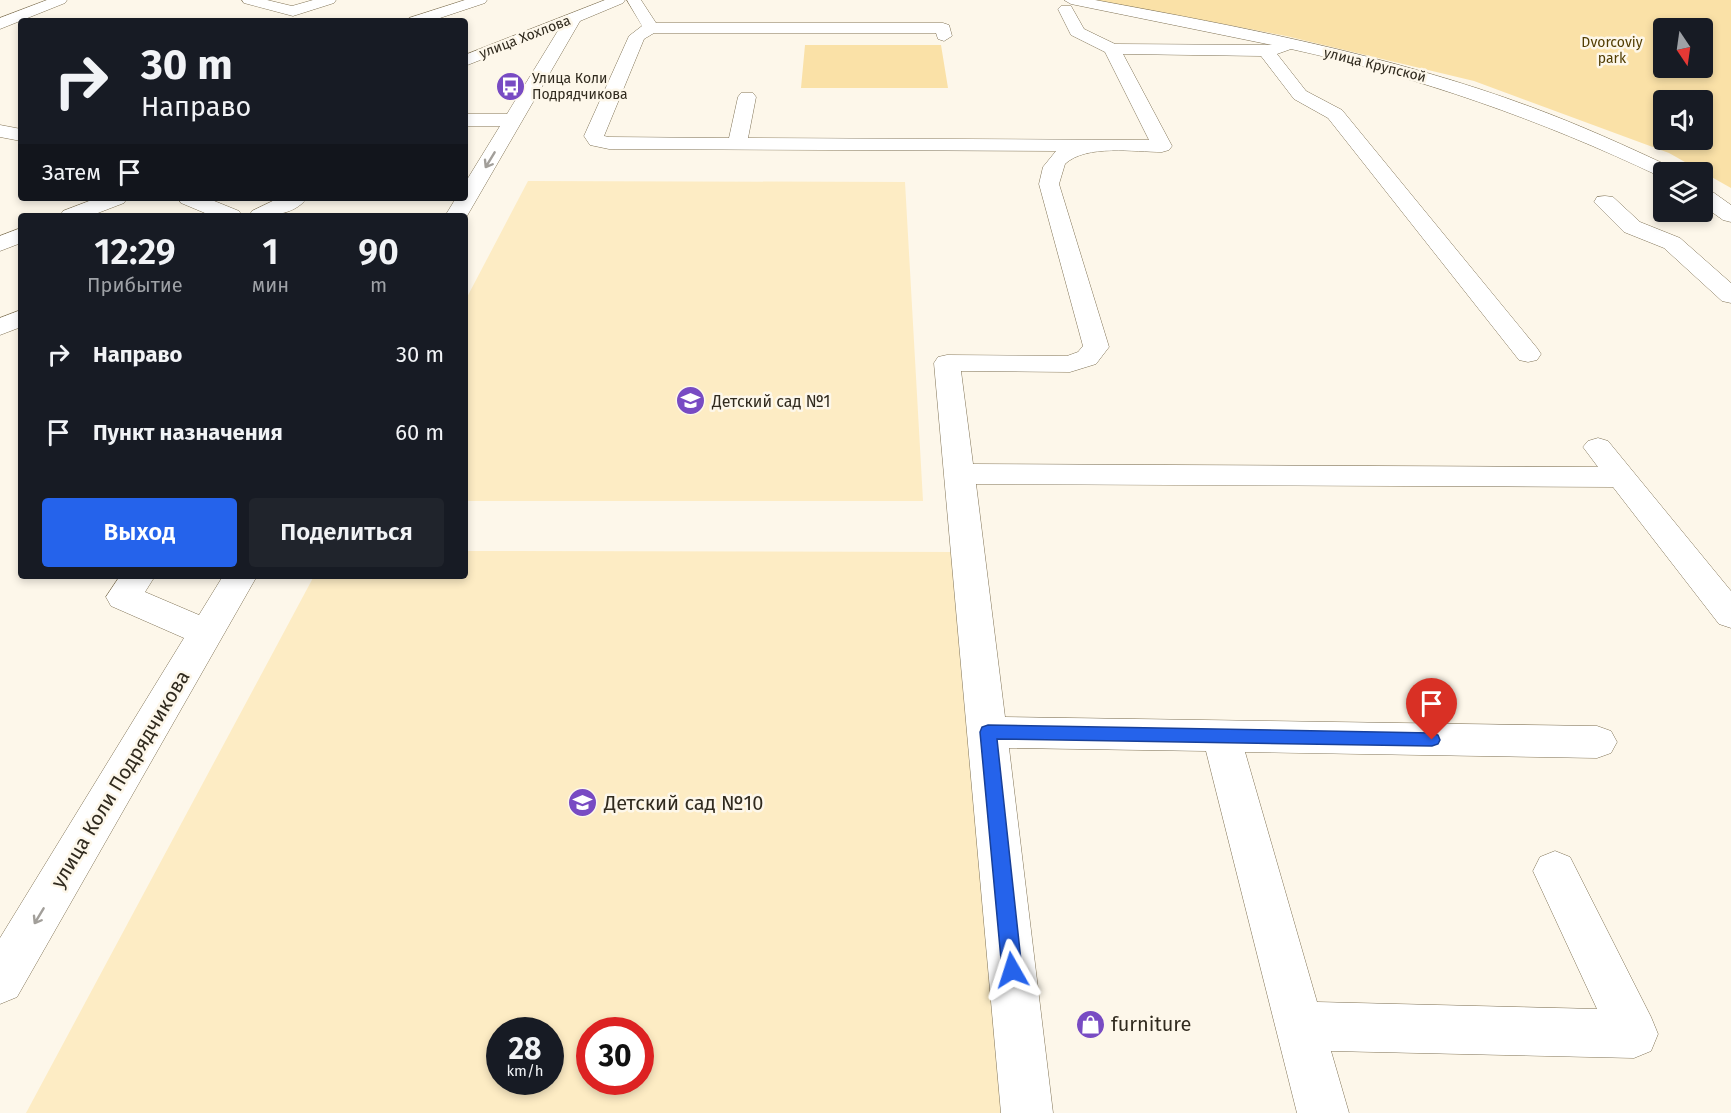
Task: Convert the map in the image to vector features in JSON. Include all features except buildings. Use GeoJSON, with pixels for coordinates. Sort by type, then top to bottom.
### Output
{"type":"FeatureCollection","features":[{"type":"Feature","properties":{"kind":"street"},"geometry":{"type":"LineString","coordinates":[[0,24],[60,0]]}},
{"type":"Feature","properties":{"kind":"street"},"geometry":{"type":"LineString","coordinates":[[249,0],[293,11],[329,0]]}},
{"type":"Feature","properties":{"kind":"street"},"geometry":{"type":"LineString","coordinates":[[424,18],[480,0]]}},
{"type":"Feature","properties":{"kind":"street","name":"улица Хохлова"},"geometry":{"type":"LineString","coordinates":[[468,60],[573,19],[614,0]]}},
{"type":"Feature","properties":{"kind":"street"},"geometry":{"type":"LineString","coordinates":[[634,0],[651,28]]}},
{"type":"Feature","properties":{"kind":"street"},"geometry":{"type":"LineString","coordinates":[[1068,5],[1077,32],[1112,49],[1266,51],[1289,45]]}},
{"type":"Feature","properties":{"kind":"street","name":"улица Крупской"},"geometry":{"type":"LineString","coordinates":[[1068,5],[1365,60],[1492,98],[1599,139],[1653,166]]}},
{"type":"Feature","properties":{"kind":"street"},"geometry":{"type":"LineString","coordinates":[[468,196],[573,19]]}},
{"type":"Feature","properties":{"kind":"street"},"geometry":{"type":"LineString","coordinates":[[944,36],[943,27],[651,28],[637,36],[594,135],[597,141],[737,144],[1162,146],[1112,49]]}},
{"type":"Feature","properties":{"kind":"street"},"geometry":{"type":"LineString","coordinates":[[515,42],[543,39],[550,40],[556,47]]}},
{"type":"Feature","properties":{"kind":"street"},"geometry":{"type":"LineString","coordinates":[[1266,51],[1300,95],[1335,114],[1528,354]]}},
{"type":"Feature","properties":{"kind":"street"},"geometry":{"type":"LineString","coordinates":[[737,144],[747,97]]}},
{"type":"Feature","properties":{"kind":"street"},"geometry":{"type":"LineString","coordinates":[[468,120],[514,120]]}},
{"type":"Feature","properties":{"kind":"street"},"geometry":{"type":"LineString","coordinates":[[0,131],[18,134]]}},
{"type":"Feature","properties":{"kind":"street"},"geometry":{"type":"LineString","coordinates":[[1026,1113],[988,732],[947,363],[1070,364],[1087,358],[1096,347],[1049,184],[1051,170],[1057,160],[1068,152],[1090,146]]}},
{"type":"Feature","properties":{"kind":"street"},"geometry":{"type":"LineString","coordinates":[[79,213],[109,201]]}},
{"type":"Feature","properties":{"kind":"street"},"geometry":{"type":"LineString","coordinates":[[196,201],[224,213]]}},
{"type":"Feature","properties":{"kind":"street"},"geometry":{"type":"LineString","coordinates":[[266,213],[290,201]]}},
{"type":"Feature","properties":{"kind":"street"},"geometry":{"type":"LineString","coordinates":[[1605,202],[1632,227],[1672,243],[1731,296]]}},
{"type":"Feature","properties":{"kind":"street"},"geometry":{"type":"LineString","coordinates":[[1713,203],[1731,215]]}},
{"type":"Feature","properties":{"kind":"street"},"geometry":{"type":"LineString","coordinates":[[0,327],[18,319]]}},
{"type":"Feature","properties":{"kind":"street"},"geometry":{"type":"LineString","coordinates":[[1598,447],[1731,615]]}},
{"type":"Feature","properties":{"kind":"street"},"geometry":{"type":"LineString","coordinates":[[958,474],[1622,477]]}},
{"type":"Feature","properties":{"kind":"street"},"geometry":{"type":"LineString","coordinates":[[136,579],[123,597],[206,633]]}},
{"type":"Feature","properties":{"kind":"street","name":"улица Коли Подрядчикова"},"geometry":{"type":"LineString","coordinates":[[0,981],[238,579]]}},
{"type":"Feature","properties":{"kind":"street"},"geometry":{"type":"LineString","coordinates":[[988,732],[1597,742]]}},
{"type":"Feature","properties":{"kind":"street"},"geometry":{"type":"LineString","coordinates":[[1221,736],[1323,1113]]}},
{"type":"Feature","properties":{"kind":"street"},"geometry":{"type":"LineString","coordinates":[[1299,1026],[1634,1034],[1555,871]]}},
{"type":"Feature","properties":{"kind":"shaded area","name":"Детский сад №1"},"geometry":{"type":"Polygon","coordinates":[[[528,181],[905,182],[923,501],[468,501],[468,295],[528,181]]]}},
{"type":"Feature","properties":{"kind":"shaded area","name":"Детский сад №10"},"geometry":{"type":"Polygon","coordinates":[[[468,551],[954,552],[1001,1113],[26,1113],[312,579],[468,579],[468,551]]]}},
{"type":"Feature","properties":{"kind":"green space","name":"Dvorcoviy park"},"geometry":{"type":"Polygon","coordinates":[[[1095,0],[1731,0],[1731,188],[1713,178],[1713,162],[1685,162],[1661,150],[1713,150],[1713,90],[1653,90],[1653,147],[1474,81],[1286,36],[1095,0]]]}},
{"type":"Feature","properties":{"kind":"green space"},"geometry":{"type":"Polygon","coordinates":[[[805,45],[941,45],[948,88],[801,88],[805,45]]]}},
{"type":"Feature","properties":{"kind":"place","name":"Улица Коли Подрядчикова"},"geometry":{"type":"Point","coordinates":[511,86]}},
{"type":"Feature","properties":{"kind":"place","name":"Детский сад №1"},"geometry":{"type":"Point","coordinates":[691,401]}},
{"type":"Feature","properties":{"kind":"place","name":"Детский сад №10"},"geometry":{"type":"Point","coordinates":[583,803]}},
{"type":"Feature","properties":{"kind":"place","name":"furniture"},"geometry":{"type":"Point","coordinates":[1090,1024]}},
{"type":"Feature","properties":{"kind":"route"},"geometry":{"type":"LineString","coordinates":[[1012,970],[988,732],[1432,740]]}}]}
